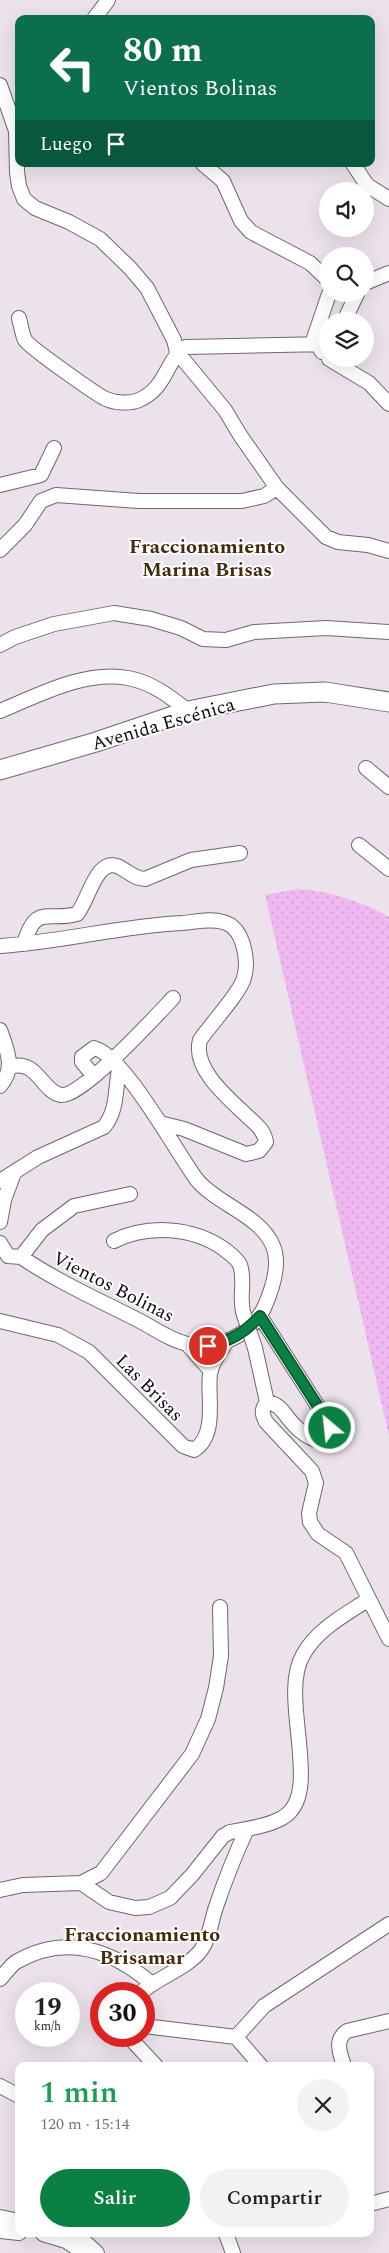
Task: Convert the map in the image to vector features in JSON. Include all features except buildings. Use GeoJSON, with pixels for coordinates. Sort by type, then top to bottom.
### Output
{"type":"FeatureCollection","features":[{"type":"Feature","properties":{"kind":"main road","name":"Avenida Escénica"},"geometry":{"type":"LineString","coordinates":[[0,770],[188,711],[274,694],[325,692],[387,702]]}},
{"type":"Feature","properties":{"kind":"street"},"geometry":{"type":"LineString","coordinates":[[97,15],[108,0]]}},
{"type":"Feature","properties":{"kind":"street"},"geometry":{"type":"LineString","coordinates":[[0,85],[15,128]]}},
{"type":"Feature","properties":{"kind":"street"},"geometry":{"type":"LineString","coordinates":[[17,167],[19,186],[24,199],[35,208],[69,222],[100,239],[130,268],[147,288],[174,340],[177,352],[225,410],[277,488],[326,537],[338,542],[368,545],[389,551]]}},
{"type":"Feature","properties":{"kind":"street"},"geometry":{"type":"LineString","coordinates":[[206,167],[223,182],[241,221],[251,232],[310,263],[319,273]]}},
{"type":"Feature","properties":{"kind":"street"},"geometry":{"type":"LineString","coordinates":[[355,167],[367,185],[389,199]]}},
{"type":"Feature","properties":{"kind":"street"},"geometry":{"type":"LineString","coordinates":[[374,280],[389,274]]}},
{"type":"Feature","properties":{"kind":"street"},"geometry":{"type":"LineString","coordinates":[[19,318],[26,341],[98,394],[117,402],[138,400],[152,391],[163,380],[177,352],[186,346],[319,344]]}},
{"type":"Feature","properties":{"kind":"street"},"geometry":{"type":"LineString","coordinates":[[319,323],[314,338],[319,342]]}},
{"type":"Feature","properties":{"kind":"street"},"geometry":{"type":"LineString","coordinates":[[343,367],[369,383],[389,404]]}},
{"type":"Feature","properties":{"kind":"street"},"geometry":{"type":"LineString","coordinates":[[0,485],[41,475],[54,448]]}},
{"type":"Feature","properties":{"kind":"street"},"geometry":{"type":"LineString","coordinates":[[0,550],[25,525],[41,501],[56,494],[139,501],[242,501],[264,496],[277,488]]}},
{"type":"Feature","properties":{"kind":"street"},"geometry":{"type":"LineString","coordinates":[[0,645],[15,637],[54,624],[114,613],[181,628],[203,639],[226,640],[254,632],[326,628],[389,632]]}},
{"type":"Feature","properties":{"kind":"street"},"geometry":{"type":"LineString","coordinates":[[0,711],[74,683],[111,677],[128,678],[144,683],[170,697],[188,711]]}},
{"type":"Feature","properties":{"kind":"street"},"geometry":{"type":"LineString","coordinates":[[366,768],[389,787]]}},
{"type":"Feature","properties":{"kind":"street"},"geometry":{"type":"LineString","coordinates":[[359,845],[389,869]]}},
{"type":"Feature","properties":{"kind":"street"},"geometry":{"type":"LineString","coordinates":[[24,944],[31,925],[37,919],[45,916],[77,914],[82,908],[99,871],[104,866],[113,864],[139,879],[145,879],[190,860],[240,852]]}},
{"type":"Feature","properties":{"kind":"street"},"geometry":{"type":"LineString","coordinates":[[0,946],[164,924],[212,921],[225,922],[234,928],[242,941],[246,957],[244,979],[200,1040],[197,1049],[199,1060],[207,1074],[260,1128],[266,1142],[259,1151],[246,1154],[184,1129],[160,1123]]}},
{"type":"Feature","properties":{"kind":"street"},"geometry":{"type":"LineString","coordinates":[[10,1067],[17,1064],[29,1068],[60,1095],[74,1091],[94,1076],[116,1064],[173,998]]}},
{"type":"Feature","properties":{"kind":"street"},"geometry":{"type":"LineString","coordinates":[[0,1030],[9,1057],[10,1067],[0,1086]]}},
{"type":"Feature","properties":{"kind":"street"},"geometry":{"type":"LineString","coordinates":[[0,1182],[38,1157],[104,1127],[110,1120],[114,1109],[116,1064],[101,1049],[94,1048],[84,1053],[82,1062],[94,1076]]}},
{"type":"Feature","properties":{"kind":"street","name":"Vientos Bolinas"},"geometry":{"type":"LineString","coordinates":[[116,1064],[150,1107],[198,1180],[216,1198],[247,1216],[265,1233],[273,1246],[275,1275],[270,1296],[260,1316],[248,1329],[227,1342],[208,1346],[186,1344],[79,1290],[21,1257],[42,1230],[74,1206],[130,1194]]}},
{"type":"Feature","properties":{"kind":"street"},"geometry":{"type":"LineString","coordinates":[[0,1222],[4,1200],[14,1173]]}},
{"type":"Feature","properties":{"kind":"street"},"geometry":{"type":"LineString","coordinates":[[114,1241],[127,1235],[145,1231],[168,1230],[194,1235],[217,1244],[234,1257],[240,1264],[242,1277],[240,1306],[255,1348],[267,1402]]}},
{"type":"Feature","properties":{"kind":"street"},"geometry":{"type":"LineString","coordinates":[[0,1243],[8,1256],[21,1257]]}},
{"type":"Feature","properties":{"kind":"street"},"geometry":{"type":"LineString","coordinates":[[260,1316],[328,1422],[330,1428],[328,1434],[322,1439],[316,1440],[308,1437],[295,1426],[279,1406],[267,1402]]}},
{"type":"Feature","properties":{"kind":"street","name":"Las Brisas"},"geometry":{"type":"LineString","coordinates":[[0,1321],[58,1335],[89,1352],[188,1449],[194,1450],[206,1439],[210,1370],[227,1342]]}},
{"type":"Feature","properties":{"kind":"street"},"geometry":{"type":"LineString","coordinates":[[186,1344],[210,1370]]}},
{"type":"Feature","properties":{"kind":"street"},"geometry":{"type":"LineString","coordinates":[[267,1402],[262,1408],[262,1414],[266,1422],[312,1471],[316,1483],[309,1513],[310,1522],[318,1534],[346,1553],[389,1638]]}},
{"type":"Feature","properties":{"kind":"street"},"geometry":{"type":"LineString","coordinates":[[80,1883],[109,1902],[134,1908],[161,1903],[170,1898],[192,1875],[223,1836],[280,1820],[296,1803],[301,1791],[301,1758],[297,1734],[294,1682],[302,1656],[312,1641],[325,1628],[369,1599]]}},
{"type":"Feature","properties":{"kind":"street"},"geometry":{"type":"LineString","coordinates":[[0,1890],[23,1885],[80,1883],[101,1873],[192,1754],[208,1719],[216,1688],[221,1656],[220,1606]]}},
{"type":"Feature","properties":{"kind":"street"},"geometry":{"type":"LineString","coordinates":[[153,1982],[174,1971],[201,1951],[208,1936],[228,1872],[246,1829]]}},
{"type":"Feature","properties":{"kind":"street"},"geometry":{"type":"LineString","coordinates":[[236,2037],[264,2006],[389,1924]]}},
{"type":"Feature","properties":{"kind":"street"},"geometry":{"type":"LineString","coordinates":[[0,1979],[14,1963],[45,1950],[67,1947],[104,1953],[133,1968],[150,1982]]}},
{"type":"Feature","properties":{"kind":"street"},"geometry":{"type":"LineString","coordinates":[[343,2062],[339,2049],[339,2040],[342,2035],[348,2031],[389,2021]]}},
{"type":"Feature","properties":{"kind":"street"},"geometry":{"type":"LineString","coordinates":[[155,2027],[236,2037],[257,2062]]}},
{"type":"Feature","properties":{"kind":"street"},"geometry":{"type":"LineString","coordinates":[[138,2047],[152,2062]]}},
{"type":"Feature","properties":{"kind":"street"},"geometry":{"type":"LineString","coordinates":[[0,2086],[15,2094]]}},
{"type":"Feature","properties":{"kind":"street"},"geometry":{"type":"LineString","coordinates":[[374,2203],[389,2199]]}},
{"type":"Feature","properties":{"kind":"street"},"geometry":{"type":"LineString","coordinates":[[0,2217],[15,2220]]}},
{"type":"Feature","properties":{"kind":"street"},"geometry":{"type":"LineString","coordinates":[[0,2231],[15,2233]]}},
{"type":"Feature","properties":{"kind":"street"},"geometry":{"type":"LineString","coordinates":[[53,2237],[66,2241],[84,2253]]}},
{"type":"Feature","properties":{"kind":"street"},"geometry":{"type":"LineString","coordinates":[[79,2237],[97,2253]]}},
{"type":"Feature","properties":{"kind":"street"},"geometry":{"type":"LineString","coordinates":[[227,2237],[233,2253]]}},
{"type":"Feature","properties":{"kind":"shaded area"},"geometry":{"type":"Polygon","coordinates":[[[298,889],[322,892],[345,898],[389,917],[389,1436],[265,895],[298,889]]]}},
{"type":"Feature","properties":{"kind":"district","name":"Fraccionamiento Marina Brisas"},"geometry":{"type":"Point","coordinates":[207,558]}},
{"type":"Feature","properties":{"kind":"district","name":"Fraccionamiento Brisamar"},"geometry":{"type":"Point","coordinates":[142,1946]}},
{"type":"Feature","properties":{"kind":"route"},"geometry":{"type":"LineString","coordinates":[[208,1346],[227,1342],[236,1337],[248,1329],[260,1316],[330,1428]]}}]}
